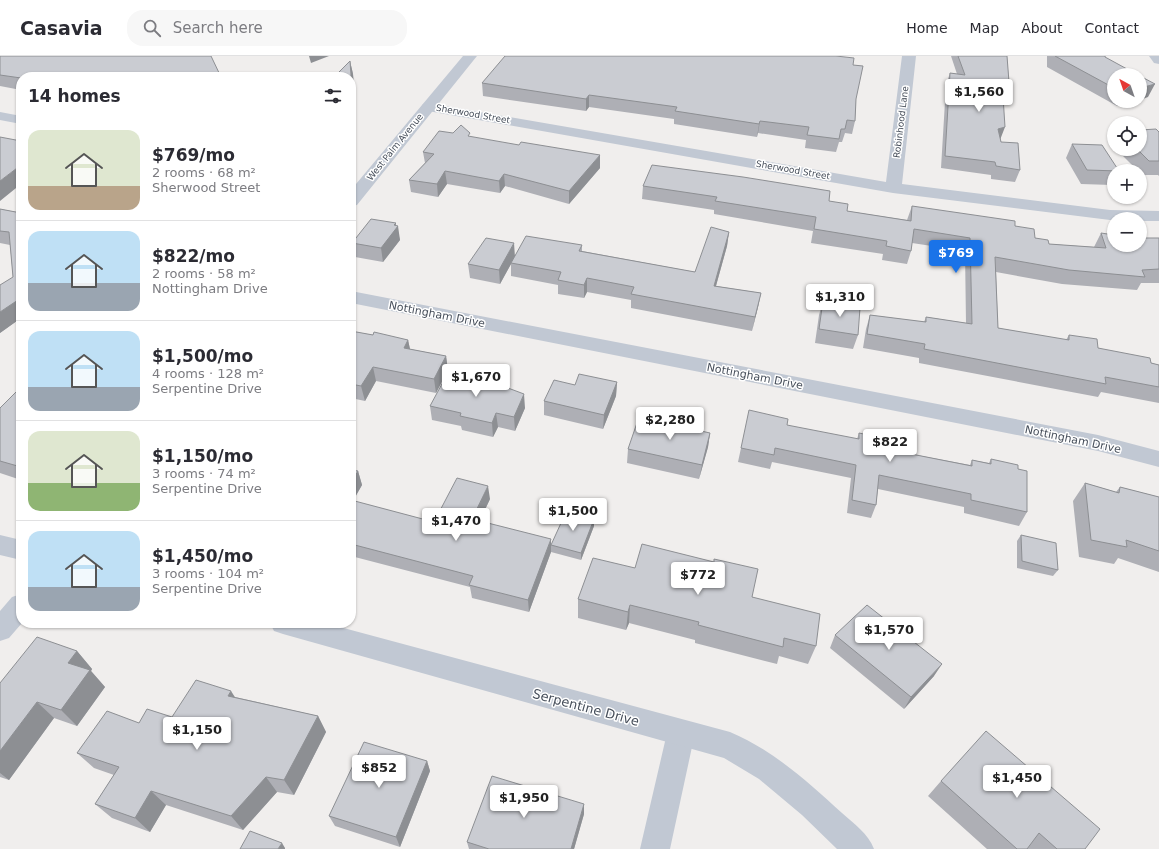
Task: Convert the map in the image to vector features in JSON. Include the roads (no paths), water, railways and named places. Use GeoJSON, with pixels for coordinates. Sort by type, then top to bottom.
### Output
{"type":"FeatureCollection","features":[{"type":"Feature","properties":{"kind":"street","name":"West Palm Avenue"},"geometry":{"type":"LineString","coordinates":[[356,195],[470,56]]}},
{"type":"Feature","properties":{"kind":"street","name":"Robinhood Lane"},"geometry":{"type":"LineString","coordinates":[[893,188],[909,56]]}},
{"type":"Feature","properties":{"kind":"street"},"geometry":{"type":"LineString","coordinates":[[1156,56],[1159,60]]}},
{"type":"Feature","properties":{"kind":"street","name":"Sherwood Street"},"geometry":{"type":"LineString","coordinates":[[428,107],[893,188],[1110,215],[1159,216]]}},
{"type":"Feature","properties":{"kind":"street"},"geometry":{"type":"LineString","coordinates":[[0,116],[16,119]]}},
{"type":"Feature","properties":{"kind":"street","name":"Nottingham Drive"},"geometry":{"type":"LineString","coordinates":[[356,298],[1098,443],[1159,459]]}},
{"type":"Feature","properties":{"kind":"street"},"geometry":{"type":"LineString","coordinates":[[0,545],[16,549]]}},
{"type":"Feature","properties":{"kind":"street"},"geometry":{"type":"LineString","coordinates":[[0,630],[16,611]]}},
{"type":"Feature","properties":{"kind":"street","name":"Serpentine Drive"},"geometry":{"type":"LineString","coordinates":[[301,628],[730,746],[769,769],[812,805],[859,849]]}},
{"type":"Feature","properties":{"kind":"street"},"geometry":{"type":"LineString","coordinates":[[655,849],[681,733]]}}]}
